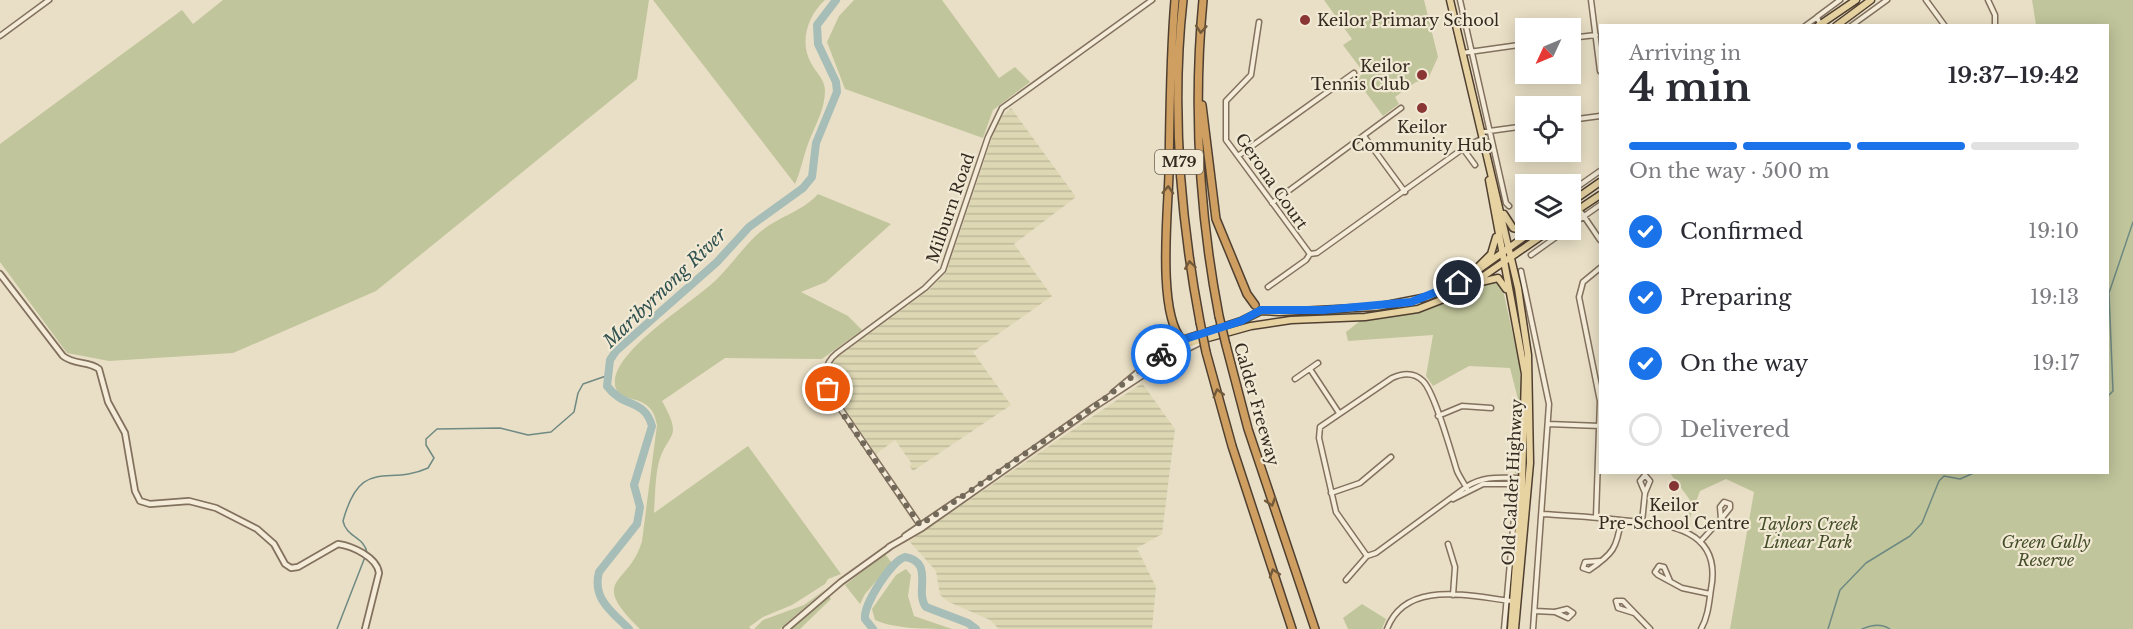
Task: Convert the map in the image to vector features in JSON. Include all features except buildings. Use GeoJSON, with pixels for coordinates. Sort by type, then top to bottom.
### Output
{"type":"FeatureCollection","features":[{"type":"Feature","properties":{"kind":"highway"},"geometry":{"type":"LineString","coordinates":[[1175,0],[1169,105],[1166,256],[1173,322],[1182,340]]}},
{"type":"Feature","properties":{"kind":"highway","name":"M79"},"geometry":{"type":"LineString","coordinates":[[1183,0],[1178,80],[1178,147],[1185,234],[1200,322],[1232,446],[1292,629]]}},
{"type":"Feature","properties":{"kind":"highway","name":"Calder Freeway"},"geometry":{"type":"LineString","coordinates":[[1203,0],[1199,58],[1199,161],[1208,247],[1220,316],[1248,429],[1315,629]]}},
{"type":"Feature","properties":{"kind":"highway"},"geometry":{"type":"LineString","coordinates":[[1199,58],[1206,148],[1216,219],[1247,294],[1258,308]]}},
{"type":"Feature","properties":{"kind":"main road","name":"Old Calder Highway"},"geometry":{"type":"LineString","coordinates":[[1450,0],[1487,162],[1503,263],[1522,348],[1526,390],[1525,482]]}},
{"type":"Feature","properties":{"kind":"main road"},"geometry":{"type":"LineString","coordinates":[[1819,23],[1856,0]]}},
{"type":"Feature","properties":{"kind":"main road"},"geometry":{"type":"LineString","coordinates":[[1839,24],[1871,0]]}},
{"type":"Feature","properties":{"kind":"main road","name":"Old Calder Highway"},"geometry":{"type":"LineString","coordinates":[[1487,162],[1522,308],[1530,370],[1525,482],[1512,601],[1513,629]]}},
{"type":"Feature","properties":{"kind":"main road"},"geometry":{"type":"LineString","coordinates":[[1581,195],[1599,183]]}},
{"type":"Feature","properties":{"kind":"main road"},"geometry":{"type":"LineString","coordinates":[[1581,208],[1599,196]]}},
{"type":"Feature","properties":{"kind":"main road"},"geometry":{"type":"LineString","coordinates":[[1497,197],[1510,226],[1515,227]]}},
{"type":"Feature","properties":{"kind":"main road"},"geometry":{"type":"LineString","coordinates":[[1464,280],[1491,254],[1497,229]]}},
{"type":"Feature","properties":{"kind":"main road"},"geometry":{"type":"LineString","coordinates":[[1182,340],[1241,321],[1258,308],[1323,310],[1411,302],[1464,280],[1519,240]]}},
{"type":"Feature","properties":{"kind":"main road"},"geometry":{"type":"LineString","coordinates":[[1466,289],[1536,240]]}},
{"type":"Feature","properties":{"kind":"main road"},"geometry":{"type":"LineString","coordinates":[[1182,340],[1190,344],[1262,324],[1405,312],[1447,299],[1492,278],[1503,282],[1522,348]]}},
{"type":"Feature","properties":{"kind":"main road"},"geometry":{"type":"LineString","coordinates":[[1258,308],[1262,324]]}},
{"type":"Feature","properties":{"kind":"street"},"geometry":{"type":"LineString","coordinates":[[0,36],[50,0]]}},
{"type":"Feature","properties":{"kind":"street","name":"Milburn Road"},"geometry":{"type":"LineString","coordinates":[[921,527],[831,396],[825,378],[827,363],[837,353],[925,288],[943,270],[992,125],[1005,105],[1152,0]]}},
{"type":"Feature","properties":{"kind":"street"},"geometry":{"type":"LineString","coordinates":[[1460,0],[1506,203],[1509,206]]}},
{"type":"Feature","properties":{"kind":"street"},"geometry":{"type":"LineString","coordinates":[[1591,0],[1599,62]]}},
{"type":"Feature","properties":{"kind":"street"},"geometry":{"type":"LineString","coordinates":[[1819,23],[1840,0]]}},
{"type":"Feature","properties":{"kind":"street"},"geometry":{"type":"LineString","coordinates":[[1854,24],[1887,0]]}},
{"type":"Feature","properties":{"kind":"street"},"geometry":{"type":"LineString","coordinates":[[1926,0],[1944,24]]}},
{"type":"Feature","properties":{"kind":"street"},"geometry":{"type":"LineString","coordinates":[[1988,0],[1995,15],[1995,24]]}},
{"type":"Feature","properties":{"kind":"street","name":"Gerona Court"},"geometry":{"type":"LineString","coordinates":[[1259,22],[1251,75],[1226,101],[1225,137],[1310,254]]}},
{"type":"Feature","properties":{"kind":"street"},"geometry":{"type":"LineString","coordinates":[[1581,37],[1596,35]]}},
{"type":"Feature","properties":{"kind":"street"},"geometry":{"type":"LineString","coordinates":[[1462,53],[1515,45]]}},
{"type":"Feature","properties":{"kind":"street"},"geometry":{"type":"LineString","coordinates":[[1238,156],[1354,73]]}},
{"type":"Feature","properties":{"kind":"street"},"geometry":{"type":"LineString","coordinates":[[1272,203],[1401,108]]}},
{"type":"Feature","properties":{"kind":"street"},"geometry":{"type":"LineString","coordinates":[[1581,119],[1599,116]]}},
{"type":"Feature","properties":{"kind":"street"},"geometry":{"type":"LineString","coordinates":[[1268,287],[1305,261],[1310,254],[1317,253],[1482,138],[1490,130],[1515,127]]}},
{"type":"Feature","properties":{"kind":"street"},"geometry":{"type":"LineString","coordinates":[[1364,136],[1405,192]]}},
{"type":"Feature","properties":{"kind":"street"},"geometry":{"type":"LineString","coordinates":[[1464,150],[1474,165]]}},
{"type":"Feature","properties":{"kind":"street"},"geometry":{"type":"LineString","coordinates":[[1581,184],[1599,172]]}},
{"type":"Feature","properties":{"kind":"street"},"geometry":{"type":"LineString","coordinates":[[1581,219],[1599,206]]}},
{"type":"Feature","properties":{"kind":"street"},"geometry":{"type":"LineString","coordinates":[[1581,212],[1599,239]]}},
{"type":"Feature","properties":{"kind":"street"},"geometry":{"type":"LineString","coordinates":[[1531,255],[1552,240]]}},
{"type":"Feature","properties":{"kind":"street"},"geometry":{"type":"LineString","coordinates":[[1598,378],[1579,292],[1583,282],[1599,269]]}},
{"type":"Feature","properties":{"kind":"street"},"geometry":{"type":"LineString","coordinates":[[1521,271],[1549,400],[1543,514],[1533,629]]}},
{"type":"Feature","properties":{"kind":"street"},"geometry":{"type":"LineString","coordinates":[[0,274],[63,356],[75,363],[95,365],[99,369],[106,398],[125,433],[135,491],[140,501],[150,504],[189,501],[220,510],[261,532],[274,544],[285,564],[291,568],[298,567],[336,544],[343,544],[362,554],[376,563],[379,573],[365,629]]}},
{"type":"Feature","properties":{"kind":"street"},"geometry":{"type":"LineString","coordinates":[[786,629],[841,582],[889,547],[1094,407],[1192,346],[1238,329]]}},
{"type":"Feature","properties":{"kind":"street"},"geometry":{"type":"LineString","coordinates":[[1094,407],[1154,358],[1182,340]]}},
{"type":"Feature","properties":{"kind":"street"},"geometry":{"type":"LineString","coordinates":[[1295,379],[1318,363]]}},
{"type":"Feature","properties":{"kind":"street"},"geometry":{"type":"LineString","coordinates":[[1310,369],[1339,413]]}},
{"type":"Feature","properties":{"kind":"street"},"geometry":{"type":"LineString","coordinates":[[1370,556],[1341,520],[1331,493],[1318,434],[1323,424],[1392,378],[1407,374],[1416,376],[1426,385],[1457,471],[1467,489]]}},
{"type":"Feature","properties":{"kind":"street"},"geometry":{"type":"LineString","coordinates":[[1438,416],[1465,406],[1491,408]]}},
{"type":"Feature","properties":{"kind":"street"},"geometry":{"type":"LineString","coordinates":[[1548,424],[1599,426]]}},
{"type":"Feature","properties":{"kind":"street"},"geometry":{"type":"LineString","coordinates":[[1596,518],[1599,449]]}},
{"type":"Feature","properties":{"kind":"street"},"geometry":{"type":"LineString","coordinates":[[1331,493],[1360,483],[1391,457]]}},
{"type":"Feature","properties":{"kind":"street"},"geometry":{"type":"LineString","coordinates":[[1346,580],[1370,556],[1467,489],[1486,483],[1525,482]]}},
{"type":"Feature","properties":{"kind":"street"},"geometry":{"type":"LineString","coordinates":[[1642,522],[1645,493]]}},
{"type":"Feature","properties":{"kind":"street"},"geometry":{"type":"LineString","coordinates":[[1543,514],[1679,527],[1700,542],[1712,565],[1707,615],[1701,629]]}},
{"type":"Feature","properties":{"kind":"street"},"geometry":{"type":"LineString","coordinates":[[1504,629],[1512,601],[1514,518]]}},
{"type":"Feature","properties":{"kind":"street"},"geometry":{"type":"LineString","coordinates":[[1700,542],[1721,519]]}},
{"type":"Feature","properties":{"kind":"street"},"geometry":{"type":"LineString","coordinates":[[1600,561],[1616,548],[1621,520]]}},
{"type":"Feature","properties":{"kind":"street"},"geometry":{"type":"LineString","coordinates":[[1448,544],[1455,567],[1453,595]]}},
{"type":"Feature","properties":{"kind":"street"},"geometry":{"type":"LineString","coordinates":[[1670,581],[1688,591],[1710,594]]}},
{"type":"Feature","properties":{"kind":"street"},"geometry":{"type":"LineString","coordinates":[[1387,629],[1397,612],[1421,596],[1453,595],[1512,601]]}},
{"type":"Feature","properties":{"kind":"street"},"geometry":{"type":"LineString","coordinates":[[1634,613],[1618,608],[1616,601],[1623,601],[1650,629]]}},
{"type":"Feature","properties":{"kind":"street"},"geometry":{"type":"LineString","coordinates":[[1535,611],[1555,612]]}},
{"type":"Feature","properties":{"kind":"shaded area"},"geometry":{"type":"Polygon","coordinates":[[[1011,108],[1076,197],[1014,244],[1052,296],[973,352],[1011,405],[913,471],[909,466],[912,464],[895,440],[876,454],[839,400],[830,379],[831,365],[836,358],[929,290],[946,273],[998,120],[1011,108]]]}},
{"type":"Feature","properties":{"kind":"shaded area"},"geometry":{"type":"Polygon","coordinates":[[[1142,383],[1175,429],[1162,534],[1137,548],[1156,587],[1152,629],[999,629],[990,620],[949,602],[940,595],[936,571],[909,541],[1142,383]]]}},
{"type":"Feature","properties":{"kind":"green space"},"geometry":{"type":"Polygon","coordinates":[[[223,0],[649,0],[637,79],[376,291],[233,353],[109,361],[67,353],[0,262],[0,144],[182,10],[193,24],[223,0]]]}},
{"type":"Feature","properties":{"kind":"green space"},"geometry":{"type":"Polygon","coordinates":[[[653,0],[825,0],[810,21],[806,46],[807,55],[824,83],[825,98],[795,184],[653,0]]]}},
{"type":"Feature","properties":{"kind":"green space"},"geometry":{"type":"Polygon","coordinates":[[[854,0],[942,0],[999,78],[1015,67],[1030,82],[993,110],[983,138],[845,89],[827,42],[839,16],[854,0]]]}},
{"type":"Feature","properties":{"kind":"green space"},"geometry":{"type":"Polygon","coordinates":[[[1324,0],[1424,0],[1438,57],[1428,79],[1416,82],[1395,97],[1399,104],[1383,116],[1356,79],[1364,73],[1343,45],[1352,39],[1324,0]]]}},
{"type":"Feature","properties":{"kind":"green space"},"geometry":{"type":"Polygon","coordinates":[[[2032,0],[2133,0],[2133,629],[1730,629],[1754,492],[1726,479],[1700,491],[1687,526],[1683,524],[1690,500],[1671,474],[2109,474],[2109,24],[2036,24],[2032,0]]]}},
{"type":"Feature","properties":{"kind":"green space"},"geometry":{"type":"Polygon","coordinates":[[[818,194],[891,224],[826,282],[801,292],[848,316],[862,330],[822,359],[725,358],[662,401],[669,414],[673,430],[658,466],[654,513],[748,446],[841,574],[828,579],[825,584],[792,605],[763,617],[749,627],[751,629],[640,629],[616,600],[614,590],[616,583],[636,556],[642,541],[657,425],[649,407],[617,391],[615,385],[617,372],[626,357],[639,343],[717,279],[760,232],[805,205],[818,194]]]}},
{"type":"Feature","properties":{"kind":"green space"},"geometry":{"type":"Polygon","coordinates":[[[1490,282],[1499,284],[1503,290],[1519,362],[1522,393],[1519,474],[1515,473],[1519,403],[1510,368],[1469,366],[1433,386],[1426,376],[1433,335],[1348,341],[1346,332],[1360,321],[1422,312],[1490,282]]]}},
{"type":"Feature","properties":{"kind":"green space"},"geometry":{"type":"Polygon","coordinates":[[[885,554],[892,563],[865,594],[860,604],[845,585],[885,554]]]}},
{"type":"Feature","properties":{"kind":"green space"},"geometry":{"type":"Polygon","coordinates":[[[906,569],[911,575],[908,596],[914,616],[952,629],[902,627],[875,620],[872,609],[896,575],[906,569]]]}},
{"type":"Feature","properties":{"kind":"green space"},"geometry":{"type":"Polygon","coordinates":[[[826,589],[780,629],[754,629],[763,620],[804,605],[826,589]]]}},
{"type":"Feature","properties":{"kind":"green space"},"geometry":{"type":"Polygon","coordinates":[[[829,596],[831,599],[800,629],[790,629],[829,596]]]}},
{"type":"Feature","properties":{"kind":"green space"},"geometry":{"type":"Polygon","coordinates":[[[1362,604],[1386,619],[1382,629],[1348,629],[1343,618],[1362,604]]]}},
{"type":"Feature","properties":{"kind":"waterway","name":"Maribyrnong River"},"geometry":{"type":"LineString","coordinates":[[629,629],[610,611],[601,597],[598,590],[599,572],[637,524],[640,507],[634,485],[652,426],[644,411],[620,398],[607,386],[610,360],[616,351],[717,262],[749,227],[803,188],[812,177],[816,143],[837,92],[836,82],[818,44],[817,25],[836,0]]}},
{"type":"Feature","properties":{"kind":"waterway"},"geometry":{"type":"LineString","coordinates":[[2109,293],[2133,222]]}},
{"type":"Feature","properties":{"kind":"waterway"},"geometry":{"type":"LineString","coordinates":[[2109,293],[2113,391],[2109,395]]}},
{"type":"Feature","properties":{"kind":"waterway"},"geometry":{"type":"LineString","coordinates":[[367,553],[366,548],[348,530],[343,521],[350,501],[358,488],[367,480],[413,473],[428,468],[434,458],[426,445],[426,439],[437,429],[500,428],[528,435],[551,432],[574,412],[578,393],[583,384],[606,376]]}},
{"type":"Feature","properties":{"kind":"waterway"},"geometry":{"type":"LineString","coordinates":[[1828,629],[1840,590],[1866,563],[1910,536],[1922,523],[1939,481],[1944,476],[1960,479],[1971,474]]}},
{"type":"Feature","properties":{"kind":"waterway"},"geometry":{"type":"LineString","coordinates":[[337,629],[365,557]]}},
{"type":"Feature","properties":{"kind":"waterway","name":"Maribyrnong River"},"geometry":{"type":"LineString","coordinates":[[873,629],[865,619],[868,604],[893,566],[905,557],[914,560],[922,571],[922,594],[926,607],[968,623],[976,629]]}},
{"type":"Feature","properties":{"kind":"waterway"},"geometry":{"type":"LineString","coordinates":[[1862,629],[1876,625],[1890,629]]}},
{"type":"Feature","properties":{"kind":"way so far"},"geometry":{"type":"LineString","coordinates":[[828,389],[840,410],[920,525],[1094,407],[1161,354]]}},
{"type":"Feature","properties":{"kind":"place","name":"Keilor Primary School"},"geometry":{"type":"Point","coordinates":[1305,20]}},
{"type":"Feature","properties":{"kind":"place","name":"Keilor Tennis Club"},"geometry":{"type":"Point","coordinates":[1422,75]}},
{"type":"Feature","properties":{"kind":"place","name":"Keilor Community Hub"},"geometry":{"type":"Point","coordinates":[1422,108]}},
{"type":"Feature","properties":{"kind":"place","name":"Keilor Pre-School Centre"},"geometry":{"type":"Point","coordinates":[1674,486]}},
{"type":"Feature","properties":{"kind":"route"},"geometry":{"type":"LineString","coordinates":[[1161,354],[1182,340],[1241,321],[1261,310],[1279,312],[1376,307],[1411,302],[1439,293],[1459,283]]}},
{"type":"Feature","properties":{"kind":"park label","name":"Taylors Creek Linear Park"},"geometry":{"type":"Point","coordinates":[1808,533]}},
{"type":"Feature","properties":{"kind":"park label","name":"Green Gully Reserve"},"geometry":{"type":"Point","coordinates":[2046,551]}}]}
